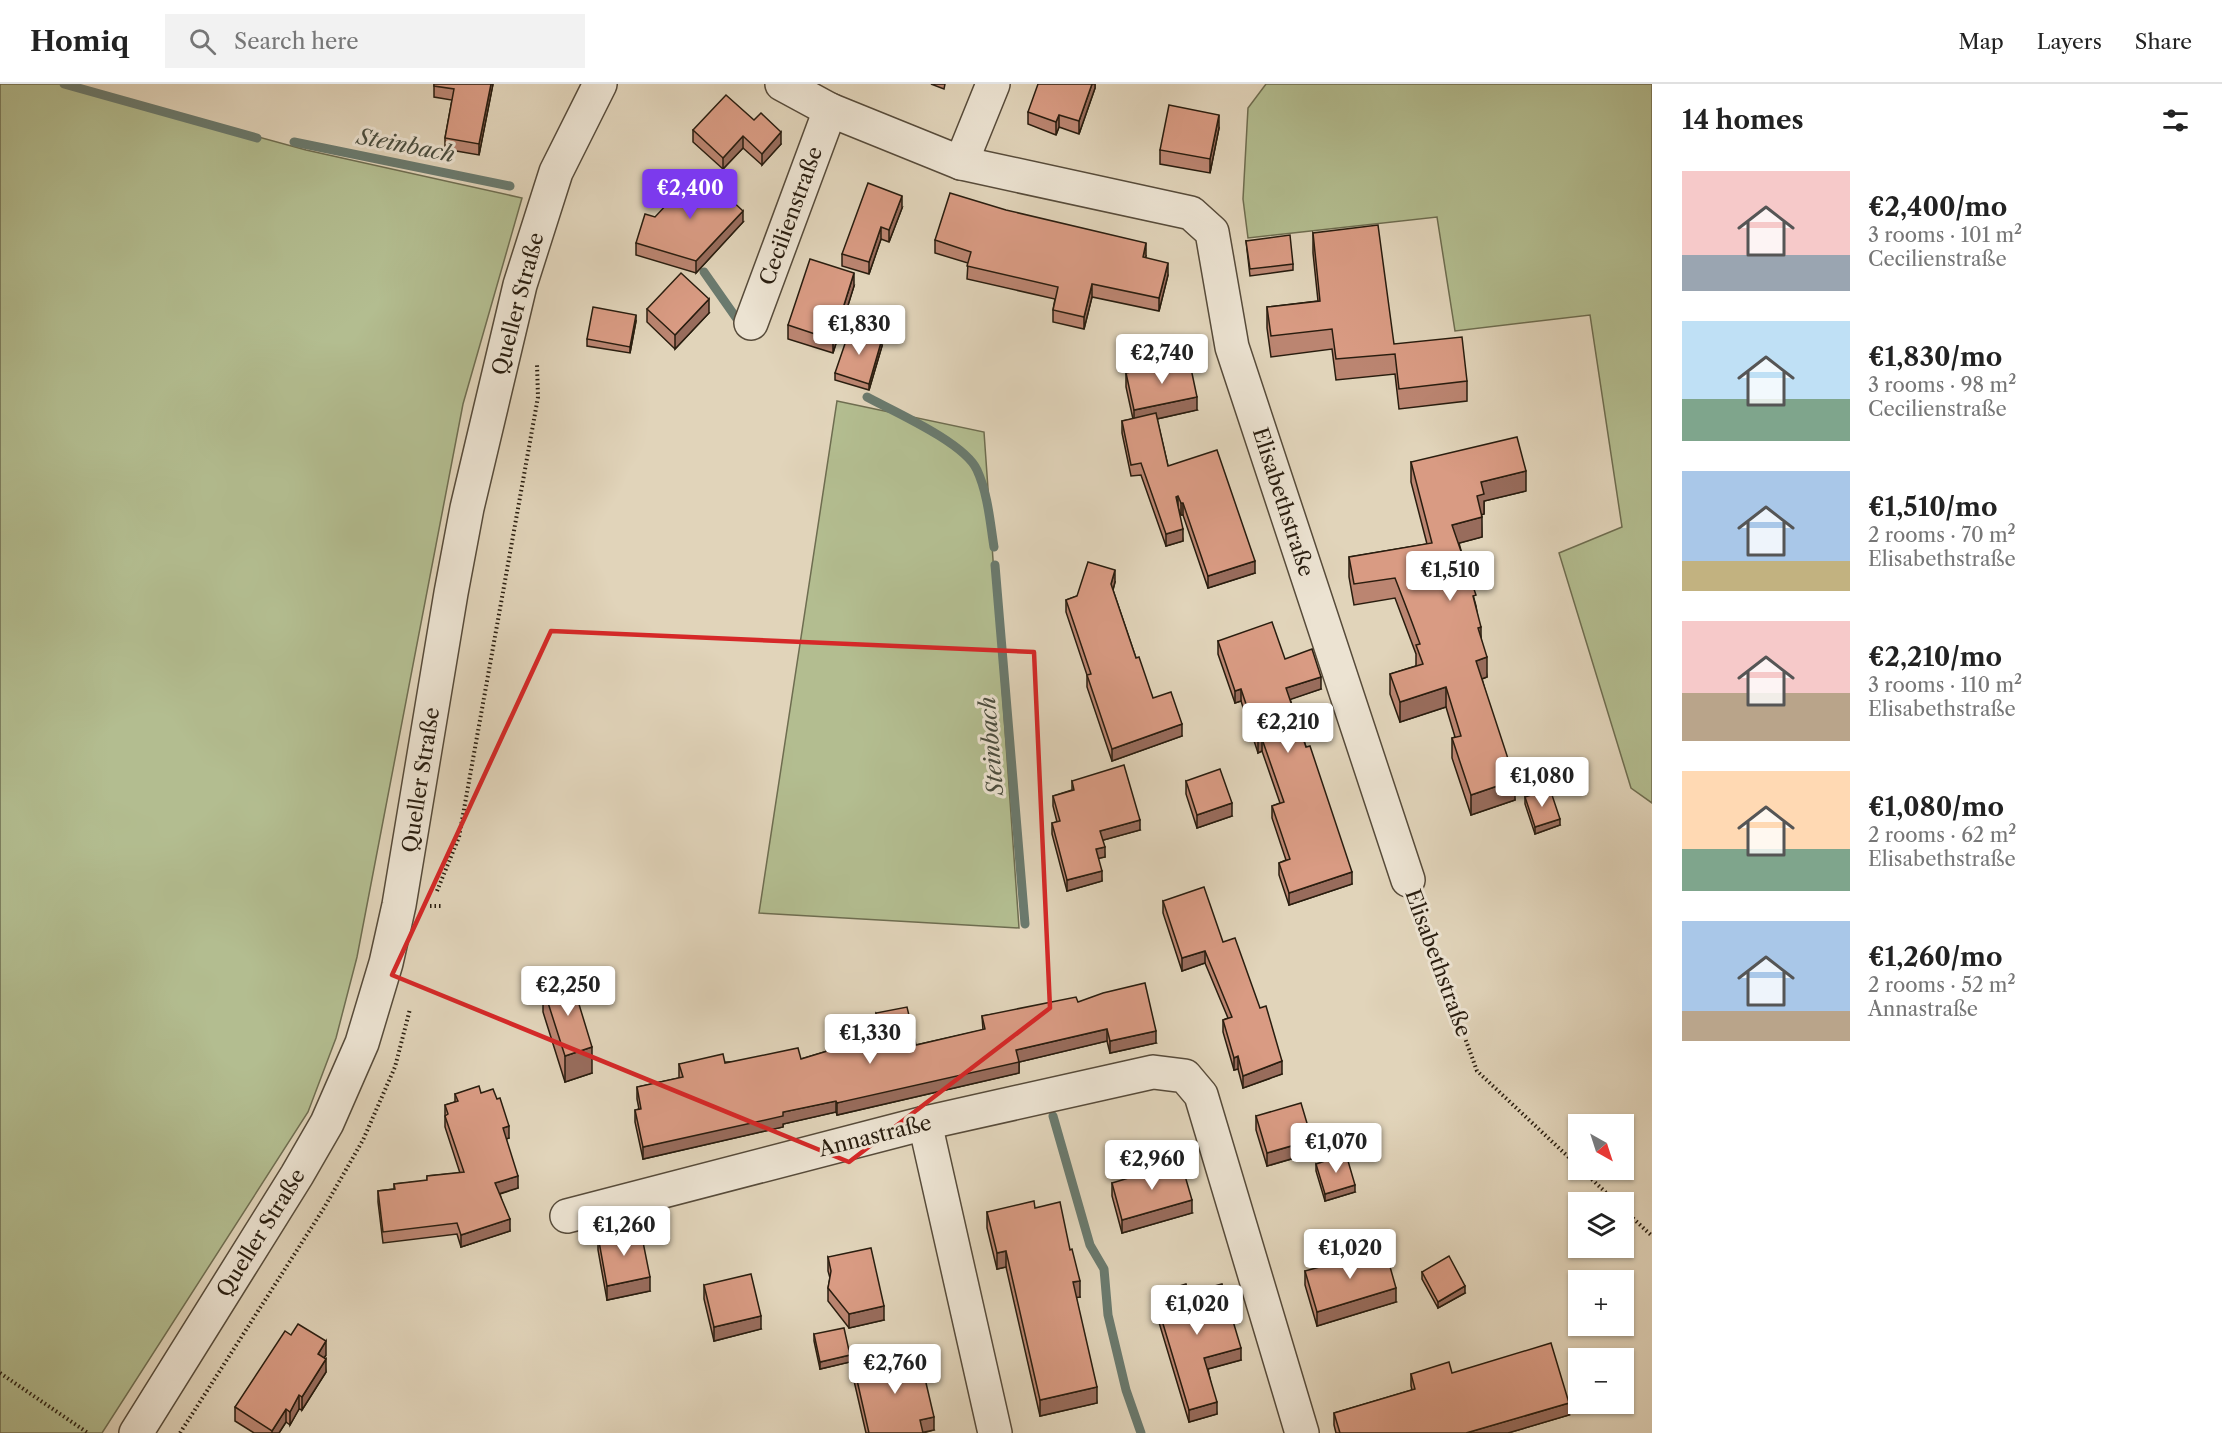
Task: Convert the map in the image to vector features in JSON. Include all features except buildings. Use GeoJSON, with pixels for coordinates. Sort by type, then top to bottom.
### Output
{"type":"FeatureCollection","features":[{"type":"Feature","properties":{"kind":"street","name":"Queller Straße"},"geometry":{"type":"LineString","coordinates":[[136,1433],[309,1155],[327,1123],[362,1043],[386,963],[399,905],[467,508],[520,285],[556,172],[600,84]]}},
{"type":"Feature","properties":{"kind":"street","name":"Elisabethstraße"},"geometry":{"type":"LineString","coordinates":[[782,84],[830,110],[961,163],[1191,213],[1212,232],[1232,347],[1408,880]]}},
{"type":"Feature","properties":{"kind":"street"},"geometry":{"type":"LineString","coordinates":[[961,163],[993,84]]}},
{"type":"Feature","properties":{"kind":"street","name":"Cecilienstraße"},"geometry":{"type":"LineString","coordinates":[[751,323],[830,110]]}},
{"type":"Feature","properties":{"kind":"street","name":"Annastraße"},"geometry":{"type":"LineString","coordinates":[[567,1216],[924,1123],[1153,1072],[1185,1076],[1201,1095],[1302,1433]]}},
{"type":"Feature","properties":{"kind":"street"},"geometry":{"type":"LineString","coordinates":[[924,1123],[995,1433]]}},
{"type":"Feature","properties":{"kind":"path","name":"Elisabethstraße"},"geometry":{"type":"LineString","coordinates":[[1408,880],[1477,1071],[1568,1157]]}},
{"type":"Feature","properties":{"kind":"path"},"geometry":{"type":"LineString","coordinates":[[1593,1180],[1605,1192]]}},
{"type":"Feature","properties":{"kind":"path"},"geometry":{"type":"LineString","coordinates":[[1634,1219],[1652,1236]]}},
{"type":"Feature","properties":{"kind":"path"},"geometry":{"type":"LineString","coordinates":[[0,1373],[88,1433]]}},
{"type":"Feature","properties":{"kind":"highlighted area"},"geometry":{"type":"Polygon","coordinates":[[[551,631],[1034,652],[1050,1008],[849,1162],[392,975],[551,631]]]}},
{"type":"Feature","properties":{"kind":"green space"},"geometry":{"type":"Polygon","coordinates":[[[0,84],[66,84],[306,150],[522,198],[463,404],[357,957],[336,1038],[308,1112],[102,1433],[0,1433],[0,84]]]}},
{"type":"Feature","properties":{"kind":"green space"},"geometry":{"type":"Polygon","coordinates":[[[1266,84],[1652,84],[1652,803],[1631,788],[1559,553],[1622,527],[1590,315],[1455,331],[1437,217],[1248,238],[1243,199],[1248,108],[1266,84]]]}},
{"type":"Feature","properties":{"kind":"green space"},"geometry":{"type":"Polygon","coordinates":[[[837,401],[984,432],[1019,928],[759,913],[837,401]]]}},
{"type":"Feature","properties":{"kind":"waterway","name":"Steinbach"},"geometry":{"type":"LineString","coordinates":[[64,84],[257,138]]}},
{"type":"Feature","properties":{"kind":"waterway","name":"Steinbach"},"geometry":{"type":"LineString","coordinates":[[294,142],[510,186]]}},
{"type":"Feature","properties":{"kind":"waterway","name":"Steinbach"},"geometry":{"type":"LineString","coordinates":[[704,272],[737,319]]}},
{"type":"Feature","properties":{"kind":"waterway","name":"Steinbach"},"geometry":{"type":"LineString","coordinates":[[867,397],[928,429],[959,449],[970,460],[977,470],[984,489],[994,547]]}},
{"type":"Feature","properties":{"kind":"waterway","name":"Steinbach"},"geometry":{"type":"LineString","coordinates":[[995,565],[1025,924]]}},
{"type":"Feature","properties":{"kind":"waterway","name":"Steinbach"},"geometry":{"type":"LineString","coordinates":[[1053,1116],[1090,1245],[1104,1269],[1108,1315],[1126,1390],[1141,1433]]}}]}
